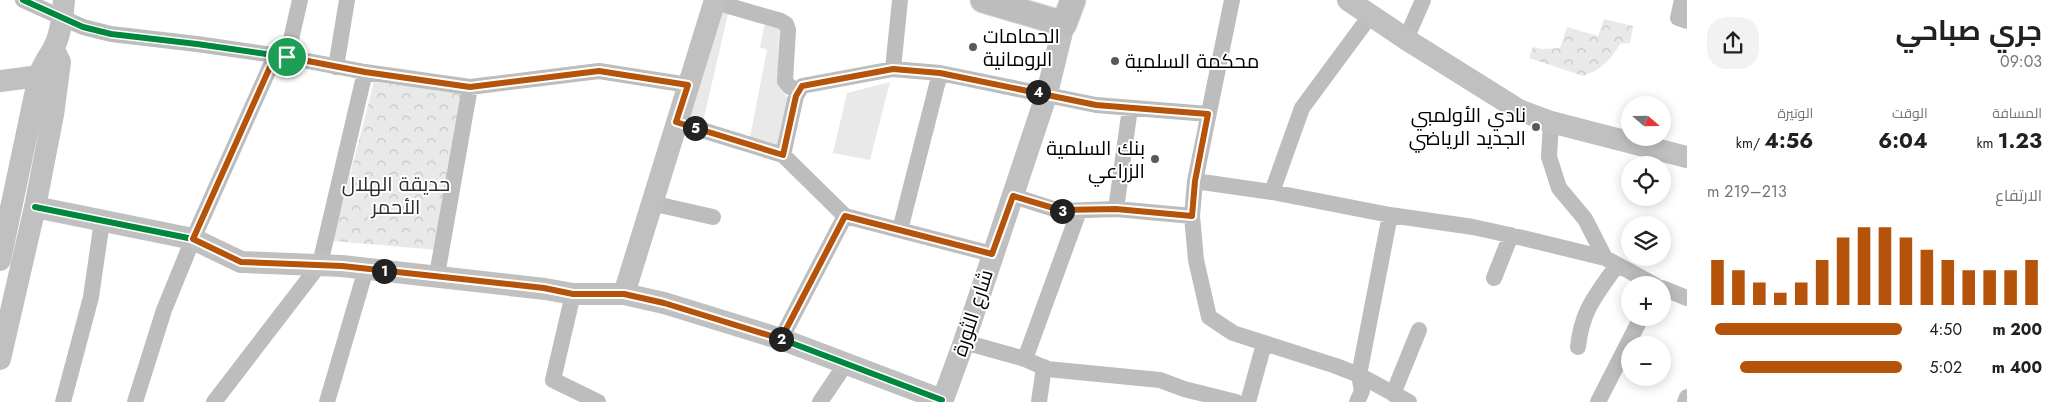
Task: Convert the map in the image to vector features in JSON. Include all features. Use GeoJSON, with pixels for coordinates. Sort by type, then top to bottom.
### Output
{"type":"FeatureCollection","features":[{"type":"Feature","properties":{"kind":"main road"},"geometry":{"type":"LineString","coordinates":[[0,260],[49,77],[60,62],[54,50],[64,9],[80,0]]}},
{"type":"Feature","properties":{"kind":"main road"},"geometry":{"type":"LineString","coordinates":[[983,0],[1073,8]]}},
{"type":"Feature","properties":{"kind":"main road"},"geometry":{"type":"LineString","coordinates":[[1018,0],[1057,10],[1073,8]]}},
{"type":"Feature","properties":{"kind":"main road"},"geometry":{"type":"LineString","coordinates":[[1348,0],[1370,16],[1519,110],[1551,122],[1687,157]]}},
{"type":"Feature","properties":{"kind":"main road"},"geometry":{"type":"LineString","coordinates":[[624,294],[715,1]]}},
{"type":"Feature","properties":{"kind":"main road","name":"شارع الثورة"},"geometry":{"type":"LineString","coordinates":[[942,401],[1013,196],[1073,8]]}},
{"type":"Feature","properties":{"kind":"main road"},"geometry":{"type":"LineString","coordinates":[[0,81],[49,77]]}},
{"type":"Feature","properties":{"kind":"main road"},"geometry":{"type":"LineString","coordinates":[[0,355],[35,208],[49,77]]}},
{"type":"Feature","properties":{"kind":"main road"},"geometry":{"type":"LineString","coordinates":[[35,208],[193,239],[241,262],[320,264],[544,288],[573,294],[624,294],[664,303],[781,339],[942,401]]}},
{"type":"Feature","properties":{"kind":"street"},"geometry":{"type":"LineString","coordinates":[[24,0],[64,9],[83,27],[110,34],[287,57],[365,72],[470,87],[599,71],[688,85]]}},
{"type":"Feature","properties":{"kind":"street"},"geometry":{"type":"LineString","coordinates":[[135,402],[164,310],[193,239],[270,67],[287,57],[300,0]]}},
{"type":"Feature","properties":{"kind":"street"},"geometry":{"type":"LineString","coordinates":[[336,67],[346,0]]}},
{"type":"Feature","properties":{"kind":"street"},"geometry":{"type":"LineString","coordinates":[[893,69],[900,0]]}},
{"type":"Feature","properties":{"kind":"street"},"geometry":{"type":"LineString","coordinates":[[1232,0],[1195,181],[1192,216],[1196,260],[1209,317],[1233,333],[1359,375],[1409,402]]}},
{"type":"Feature","properties":{"kind":"street"},"geometry":{"type":"LineString","coordinates":[[1406,39],[1423,0]]}},
{"type":"Feature","properties":{"kind":"street"},"geometry":{"type":"LineString","coordinates":[[1682,0],[1678,18],[1687,21]]}},
{"type":"Feature","properties":{"kind":"street"},"geometry":{"type":"LineString","coordinates":[[715,1],[786,24],[788,30],[785,81],[798,92]]}},
{"type":"Feature","properties":{"kind":"street"},"geometry":{"type":"LineString","coordinates":[[1272,192],[1302,108],[1370,16]]}},
{"type":"Feature","properties":{"kind":"street"},"geometry":{"type":"LineString","coordinates":[[783,155],[798,92],[805,84],[893,69],[940,73],[1047,93],[1096,105],[1208,114]]}},
{"type":"Feature","properties":{"kind":"street"},"geometry":{"type":"LineString","coordinates":[[214,402],[320,264],[365,72]]}},
{"type":"Feature","properties":{"kind":"street"},"geometry":{"type":"LineString","coordinates":[[900,230],[940,73]]}},
{"type":"Feature","properties":{"kind":"street"},"geometry":{"type":"LineString","coordinates":[[437,276],[470,87]]}},
{"type":"Feature","properties":{"kind":"street"},"geometry":{"type":"LineString","coordinates":[[1116,209],[1130,108]]}},
{"type":"Feature","properties":{"kind":"street"},"geometry":{"type":"LineString","coordinates":[[676,122],[783,155],[845,216],[992,254]]}},
{"type":"Feature","properties":{"kind":"street"},"geometry":{"type":"LineString","coordinates":[[1551,122],[1549,157],[1559,188],[1585,219],[1611,262]]}},
{"type":"Feature","properties":{"kind":"street"},"geometry":{"type":"LineString","coordinates":[[1195,181],[1272,192],[1390,216],[1473,227],[1511,235],[1611,262],[1638,276]]}},
{"type":"Feature","properties":{"kind":"street"},"geometry":{"type":"LineString","coordinates":[[1013,196],[1060,210],[1116,209],[1192,216]]}},
{"type":"Feature","properties":{"kind":"street"},"geometry":{"type":"LineString","coordinates":[[651,203],[713,217]]}},
{"type":"Feature","properties":{"kind":"street"},"geometry":{"type":"LineString","coordinates":[[1025,359],[1079,211]]}},
{"type":"Feature","properties":{"kind":"street"},"geometry":{"type":"LineString","coordinates":[[781,339],[845,216]]}},
{"type":"Feature","properties":{"kind":"street"},"geometry":{"type":"LineString","coordinates":[[1357,402],[1362,391],[1359,375],[1390,216]]}},
{"type":"Feature","properties":{"kind":"street"},"geometry":{"type":"LineString","coordinates":[[63,402],[91,297],[102,220]]}},
{"type":"Feature","properties":{"kind":"street"},"geometry":{"type":"LineString","coordinates":[[1494,278],[1511,235]]}},
{"type":"Feature","properties":{"kind":"street"},"geometry":{"type":"LineString","coordinates":[[1578,347],[1580,327],[1585,314],[1611,262]]}},
{"type":"Feature","properties":{"kind":"street"},"geometry":{"type":"LineString","coordinates":[[327,402],[366,269]]}},
{"type":"Feature","properties":{"kind":"street"},"geometry":{"type":"LineString","coordinates":[[1671,292],[1687,298]]}},
{"type":"Feature","properties":{"kind":"street"},"geometry":{"type":"LineString","coordinates":[[573,294],[553,380],[598,402]]}},
{"type":"Feature","properties":{"kind":"street"},"geometry":{"type":"LineString","coordinates":[[1598,402],[1637,326]]}},
{"type":"Feature","properties":{"kind":"street"},"geometry":{"type":"LineString","coordinates":[[1393,394],[1419,330]]}},
{"type":"Feature","properties":{"kind":"street"},"geometry":{"type":"LineString","coordinates":[[964,342],[1025,359],[1044,367],[1160,380],[1182,396],[1236,402]]}},
{"type":"Feature","properties":{"kind":"street"},"geometry":{"type":"LineString","coordinates":[[1248,402],[1264,344]]}},
{"type":"Feature","properties":{"kind":"street"},"geometry":{"type":"LineString","coordinates":[[820,402],[846,365]]}},
{"type":"Feature","properties":{"kind":"street"},"geometry":{"type":"LineString","coordinates":[[1039,402],[1044,367]]}},
{"type":"Feature","properties":{"kind":"street"},"geometry":{"type":"LineString","coordinates":[[1685,402],[1687,397]]}},
{"type":"Feature","properties":{"kind":"green space"},"geometry":{"type":"Polygon","coordinates":[[[720,12],[728,14],[703,122],[690,118],[720,12]]]}},
{"type":"Feature","properties":{"kind":"green space"},"geometry":{"type":"Polygon","coordinates":[[[1604,19],[1633,26],[1630,43],[1620,44],[1609,60],[1595,70],[1583,76],[1529,58],[1533,47],[1541,49],[1560,48],[1567,27],[1598,36],[1604,19]]]}},
{"type":"Feature","properties":{"kind":"green space"},"geometry":{"type":"Polygon","coordinates":[[[765,22],[779,26],[778,85],[788,98],[777,145],[750,137],[767,50],[760,47],[765,22]]]}},
{"type":"Feature","properties":{"kind":"green space","name":"حديقة الهلال الأحمر"},"geometry":{"type":"Polygon","coordinates":[[[374,82],[463,93],[437,250],[333,241],[374,82]]]}},
{"type":"Feature","properties":{"kind":"green space"},"geometry":{"type":"Polygon","coordinates":[[[890,82],[870,160],[833,153],[847,93],[890,82]]]}},
{"type":"Feature","properties":{"kind":"cycle path"},"geometry":{"type":"LineString","coordinates":[[23,0],[83,27],[111,34],[287,57],[365,72],[470,87],[599,71],[688,85]]}},
{"type":"Feature","properties":{"kind":"cycle path"},"geometry":{"type":"LineString","coordinates":[[35,207],[193,239],[241,262],[342,266],[545,289],[573,294],[624,294],[664,303],[781,339],[942,400]]}},
{"type":"Feature","properties":{"kind":"place","name":"الحمامات الرومانية"},"geometry":{"type":"Point","coordinates":[973,47]}},
{"type":"Feature","properties":{"kind":"place","name":"محكمة السلمية"},"geometry":{"type":"Point","coordinates":[1115,61]}},
{"type":"Feature","properties":{"kind":"place","name":"نادي الأولمبي الجديد الرياضي"},"geometry":{"type":"Point","coordinates":[1536,127]}},
{"type":"Feature","properties":{"kind":"place","name":"بنك السلمية الزراعي"},"geometry":{"type":"Point","coordinates":[1155,159]}},
{"type":"Feature","properties":{"kind":"route"},"geometry":{"type":"LineString","coordinates":[[287,57],[365,72],[470,87],[599,71],[688,85],[676,122],[783,155],[796,96],[802,86],[893,69],[940,73],[1047,93],[1096,105],[1208,114],[1195,181],[1192,216],[1116,209],[1060,210],[1013,196],[992,254],[845,216],[781,339],[664,303],[624,294],[573,294],[544,288],[320,264],[241,262],[193,239],[270,67],[287,57]]}}]}
